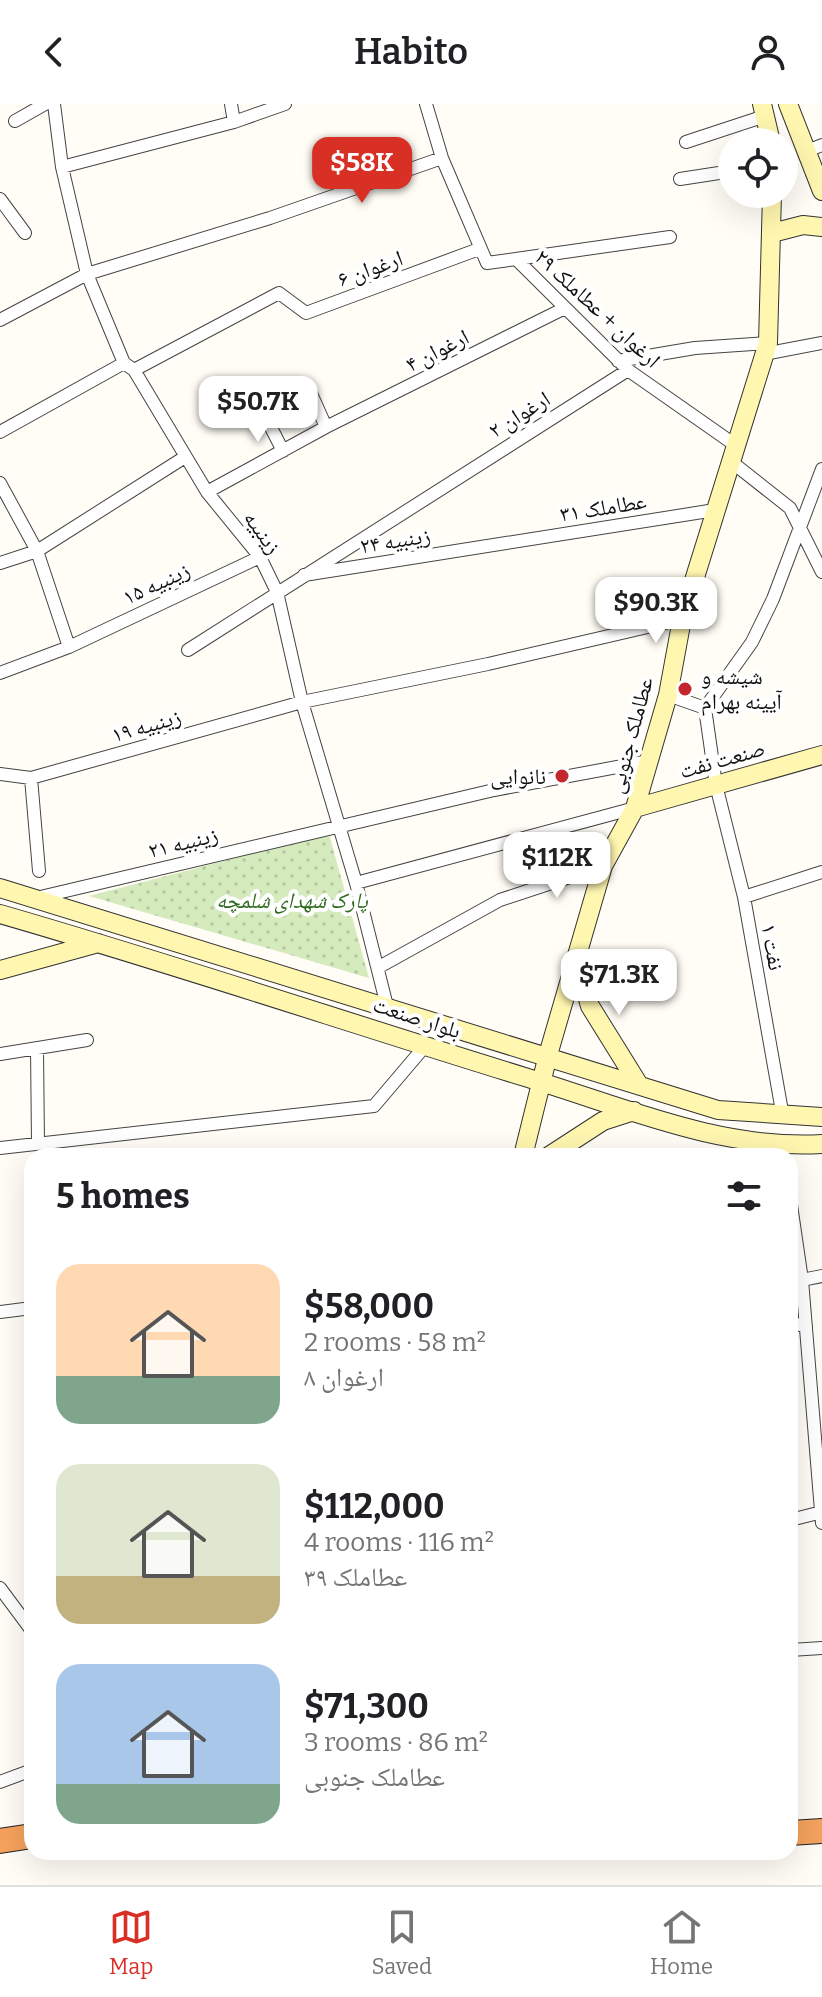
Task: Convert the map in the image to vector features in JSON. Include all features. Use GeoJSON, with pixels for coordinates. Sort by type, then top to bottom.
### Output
{"type":"FeatureCollection","features":[{"type":"Feature","properties":{"kind":"highway"},"geometry":{"type":"LineString","coordinates":[[798,1832],[822,1831]]}},
{"type":"Feature","properties":{"kind":"highway"},"geometry":{"type":"LineString","coordinates":[[0,1843],[24,1838]]}},
{"type":"Feature","properties":{"kind":"highway"},"geometry":{"type":"LineString","coordinates":[[0,1843],[24,1844]]}},
{"type":"Feature","properties":{"kind":"main road"},"geometry":{"type":"LineString","coordinates":[[781,104],[782,128]]}},
{"type":"Feature","properties":{"kind":"main road"},"geometry":{"type":"LineString","coordinates":[[788,104],[815,148],[822,191]]}},
{"type":"Feature","properties":{"kind":"main road","name":"عطاملک جنوبی"},"geometry":{"type":"LineString","coordinates":[[525,1148],[548,1055],[603,866],[635,808],[668,695],[682,619],[766,349],[773,208]]}},
{"type":"Feature","properties":{"kind":"main road"},"geometry":{"type":"LineString","coordinates":[[772,233],[803,225],[822,227]]}},
{"type":"Feature","properties":{"kind":"main road","name":"صنعت نفت"},"geometry":{"type":"LineString","coordinates":[[635,808],[822,755]]}},
{"type":"Feature","properties":{"kind":"main road","name":"بلوار صنعت"},"geometry":{"type":"LineString","coordinates":[[0,888],[718,1110],[783,1117],[822,1117]]}},
{"type":"Feature","properties":{"kind":"main road","name":"بلوار صنعت"},"geometry":{"type":"LineString","coordinates":[[0,914],[322,1011],[711,1135],[770,1148]]}},
{"type":"Feature","properties":{"kind":"main road"},"geometry":{"type":"LineString","coordinates":[[0,970],[99,943]]}},
{"type":"Feature","properties":{"kind":"main road"},"geometry":{"type":"LineString","coordinates":[[577,959],[590,1006],[639,1085]]}},
{"type":"Feature","properties":{"kind":"main road"},"geometry":{"type":"LineString","coordinates":[[322,1011],[328,991]]}},
{"type":"Feature","properties":{"kind":"main road"},"geometry":{"type":"LineString","coordinates":[[711,1135],[718,1110]]}},
{"type":"Feature","properties":{"kind":"main road"},"geometry":{"type":"LineString","coordinates":[[561,1148],[603,1121],[634,1111]]}},
{"type":"Feature","properties":{"kind":"main road","name":"بلوار صنعت"},"geometry":{"type":"LineString","coordinates":[[798,1148],[822,1144]]}},
{"type":"Feature","properties":{"kind":"street"},"geometry":{"type":"LineString","coordinates":[[15,121],[45,104]]}},
{"type":"Feature","properties":{"kind":"street","name":"زینبیه"},"geometry":{"type":"LineString","coordinates":[[54,104],[62,167],[87,274],[129,367],[207,492],[260,557],[277,592],[302,702],[356,883],[388,1010]]}},
{"type":"Feature","properties":{"kind":"street"},"geometry":{"type":"LineString","coordinates":[[231,104],[234,122]]}},
{"type":"Feature","properties":{"kind":"street"},"geometry":{"type":"LineString","coordinates":[[62,167],[234,122],[285,104]]}},
{"type":"Feature","properties":{"kind":"street"},"geometry":{"type":"LineString","coordinates":[[426,104],[442,158],[479,249]]}},
{"type":"Feature","properties":{"kind":"street"},"geometry":{"type":"LineString","coordinates":[[686,142],[764,110]]}},
{"type":"Feature","properties":{"kind":"street"},"geometry":{"type":"LineString","coordinates":[[0,320],[87,274],[270,218],[442,158]]}},
{"type":"Feature","properties":{"kind":"street"},"geometry":{"type":"LineString","coordinates":[[680,179],[718,173]]}},
{"type":"Feature","properties":{"kind":"street"},"geometry":{"type":"LineString","coordinates":[[0,199],[25,233]]}},
{"type":"Feature","properties":{"kind":"street"},"geometry":{"type":"LineString","coordinates":[[516,259],[670,237]]}},
{"type":"Feature","properties":{"kind":"street","name":"ارغوان + عطاملک ۲۹"},"geometry":{"type":"LineString","coordinates":[[479,249],[487,263],[516,259],[623,366],[735,455],[790,508],[822,572]]}},
{"type":"Feature","properties":{"kind":"street","name":"ارغوان ۶"},"geometry":{"type":"LineString","coordinates":[[129,367],[279,293],[306,313],[479,249]]}},
{"type":"Feature","properties":{"kind":"street","name":"ارغوان ۴"},"geometry":{"type":"LineString","coordinates":[[207,492],[326,427],[565,308]]}},
{"type":"Feature","properties":{"kind":"street"},"geometry":{"type":"LineString","coordinates":[[623,366],[695,348],[766,349],[822,343]]}},
{"type":"Feature","properties":{"kind":"street","name":"ارغوان ۲"},"geometry":{"type":"LineString","coordinates":[[188,650],[623,366]]}},
{"type":"Feature","properties":{"kind":"street"},"geometry":{"type":"LineString","coordinates":[[0,432],[129,367]]}},
{"type":"Feature","properties":{"kind":"street"},"geometry":{"type":"LineString","coordinates":[[309,389],[326,427]]}},
{"type":"Feature","properties":{"kind":"street"},"geometry":{"type":"LineString","coordinates":[[238,420],[261,408],[283,451]]}},
{"type":"Feature","properties":{"kind":"street"},"geometry":{"type":"LineString","coordinates":[[0,563],[37,551],[185,457]]}},
{"type":"Feature","properties":{"kind":"street"},"geometry":{"type":"LineString","coordinates":[[668,695],[705,708],[752,642],[773,599],[799,522],[822,469]]}},
{"type":"Feature","properties":{"kind":"street"},"geometry":{"type":"LineString","coordinates":[[0,483],[37,551],[69,647]]}},
{"type":"Feature","properties":{"kind":"street","name":"عطاملک ۳۱"},"geometry":{"type":"LineString","coordinates":[[497,543],[715,510]]}},
{"type":"Feature","properties":{"kind":"street","name":"زینبیه ۲۴"},"geometry":{"type":"LineString","coordinates":[[299,576],[497,543]]}},
{"type":"Feature","properties":{"kind":"street","name":"زینبیه ۱۵"},"geometry":{"type":"LineString","coordinates":[[0,673],[69,647],[260,557]]}},
{"type":"Feature","properties":{"kind":"street","name":"زینبیه ۱۹"},"geometry":{"type":"LineString","coordinates":[[0,774],[31,778],[302,702],[488,664],[682,619]]}},
{"type":"Feature","properties":{"kind":"street","name":"نفت ۱"},"geometry":{"type":"LineString","coordinates":[[705,708],[716,785],[744,897],[783,1117]]}},
{"type":"Feature","properties":{"kind":"street","name":"زینبیه ۲۱"},"geometry":{"type":"LineString","coordinates":[[36,898],[494,790],[649,761]]}},
{"type":"Feature","properties":{"kind":"street"},"geometry":{"type":"LineString","coordinates":[[31,778],[39,871]]}},
{"type":"Feature","properties":{"kind":"street"},"geometry":{"type":"LineString","coordinates":[[356,883],[498,842],[635,808]]}},
{"type":"Feature","properties":{"kind":"street"},"geometry":{"type":"LineString","coordinates":[[379,967],[500,900],[603,866]]}},
{"type":"Feature","properties":{"kind":"street"},"geometry":{"type":"LineString","coordinates":[[744,897],[822,872]]}},
{"type":"Feature","properties":{"kind":"street"},"geometry":{"type":"LineString","coordinates":[[0,1054],[87,1040]]}},
{"type":"Feature","properties":{"kind":"street"},"geometry":{"type":"LineString","coordinates":[[0,1148],[374,1106],[425,1046]]}},
{"type":"Feature","properties":{"kind":"street"},"geometry":{"type":"LineString","coordinates":[[37,1048],[38,1144]]}},
{"type":"Feature","properties":{"kind":"street"},"geometry":{"type":"LineString","coordinates":[[798,1253],[815,1384],[821,1516],[798,1519]]}},
{"type":"Feature","properties":{"kind":"street"},"geometry":{"type":"LineString","coordinates":[[802,1280],[822,1276]]}},
{"type":"Feature","properties":{"kind":"street"},"geometry":{"type":"LineString","coordinates":[[0,1312],[24,1309]]}},
{"type":"Feature","properties":{"kind":"street"},"geometry":{"type":"LineString","coordinates":[[798,1324],[806,1326]]}},
{"type":"Feature","properties":{"kind":"street"},"geometry":{"type":"LineString","coordinates":[[0,1588],[24,1620]]}},
{"type":"Feature","properties":{"kind":"street"},"geometry":{"type":"LineString","coordinates":[[798,1650],[822,1648]]}},
{"type":"Feature","properties":{"kind":"street"},"geometry":{"type":"LineString","coordinates":[[0,1782],[24,1773]]}},
{"type":"Feature","properties":{"kind":"green space","name":"پارک شهدای شلمچه"},"geometry":{"type":"Polygon","coordinates":[[[329,834],[369,978],[89,896],[329,834]]]}},
{"type":"Feature","properties":{"kind":"place","name":"شیشه و آیینه بهرام"},"geometry":{"type":"Point","coordinates":[685,689]}},
{"type":"Feature","properties":{"kind":"place","name":"نانوایی"},"geometry":{"type":"Point","coordinates":[562,776]}}]}
